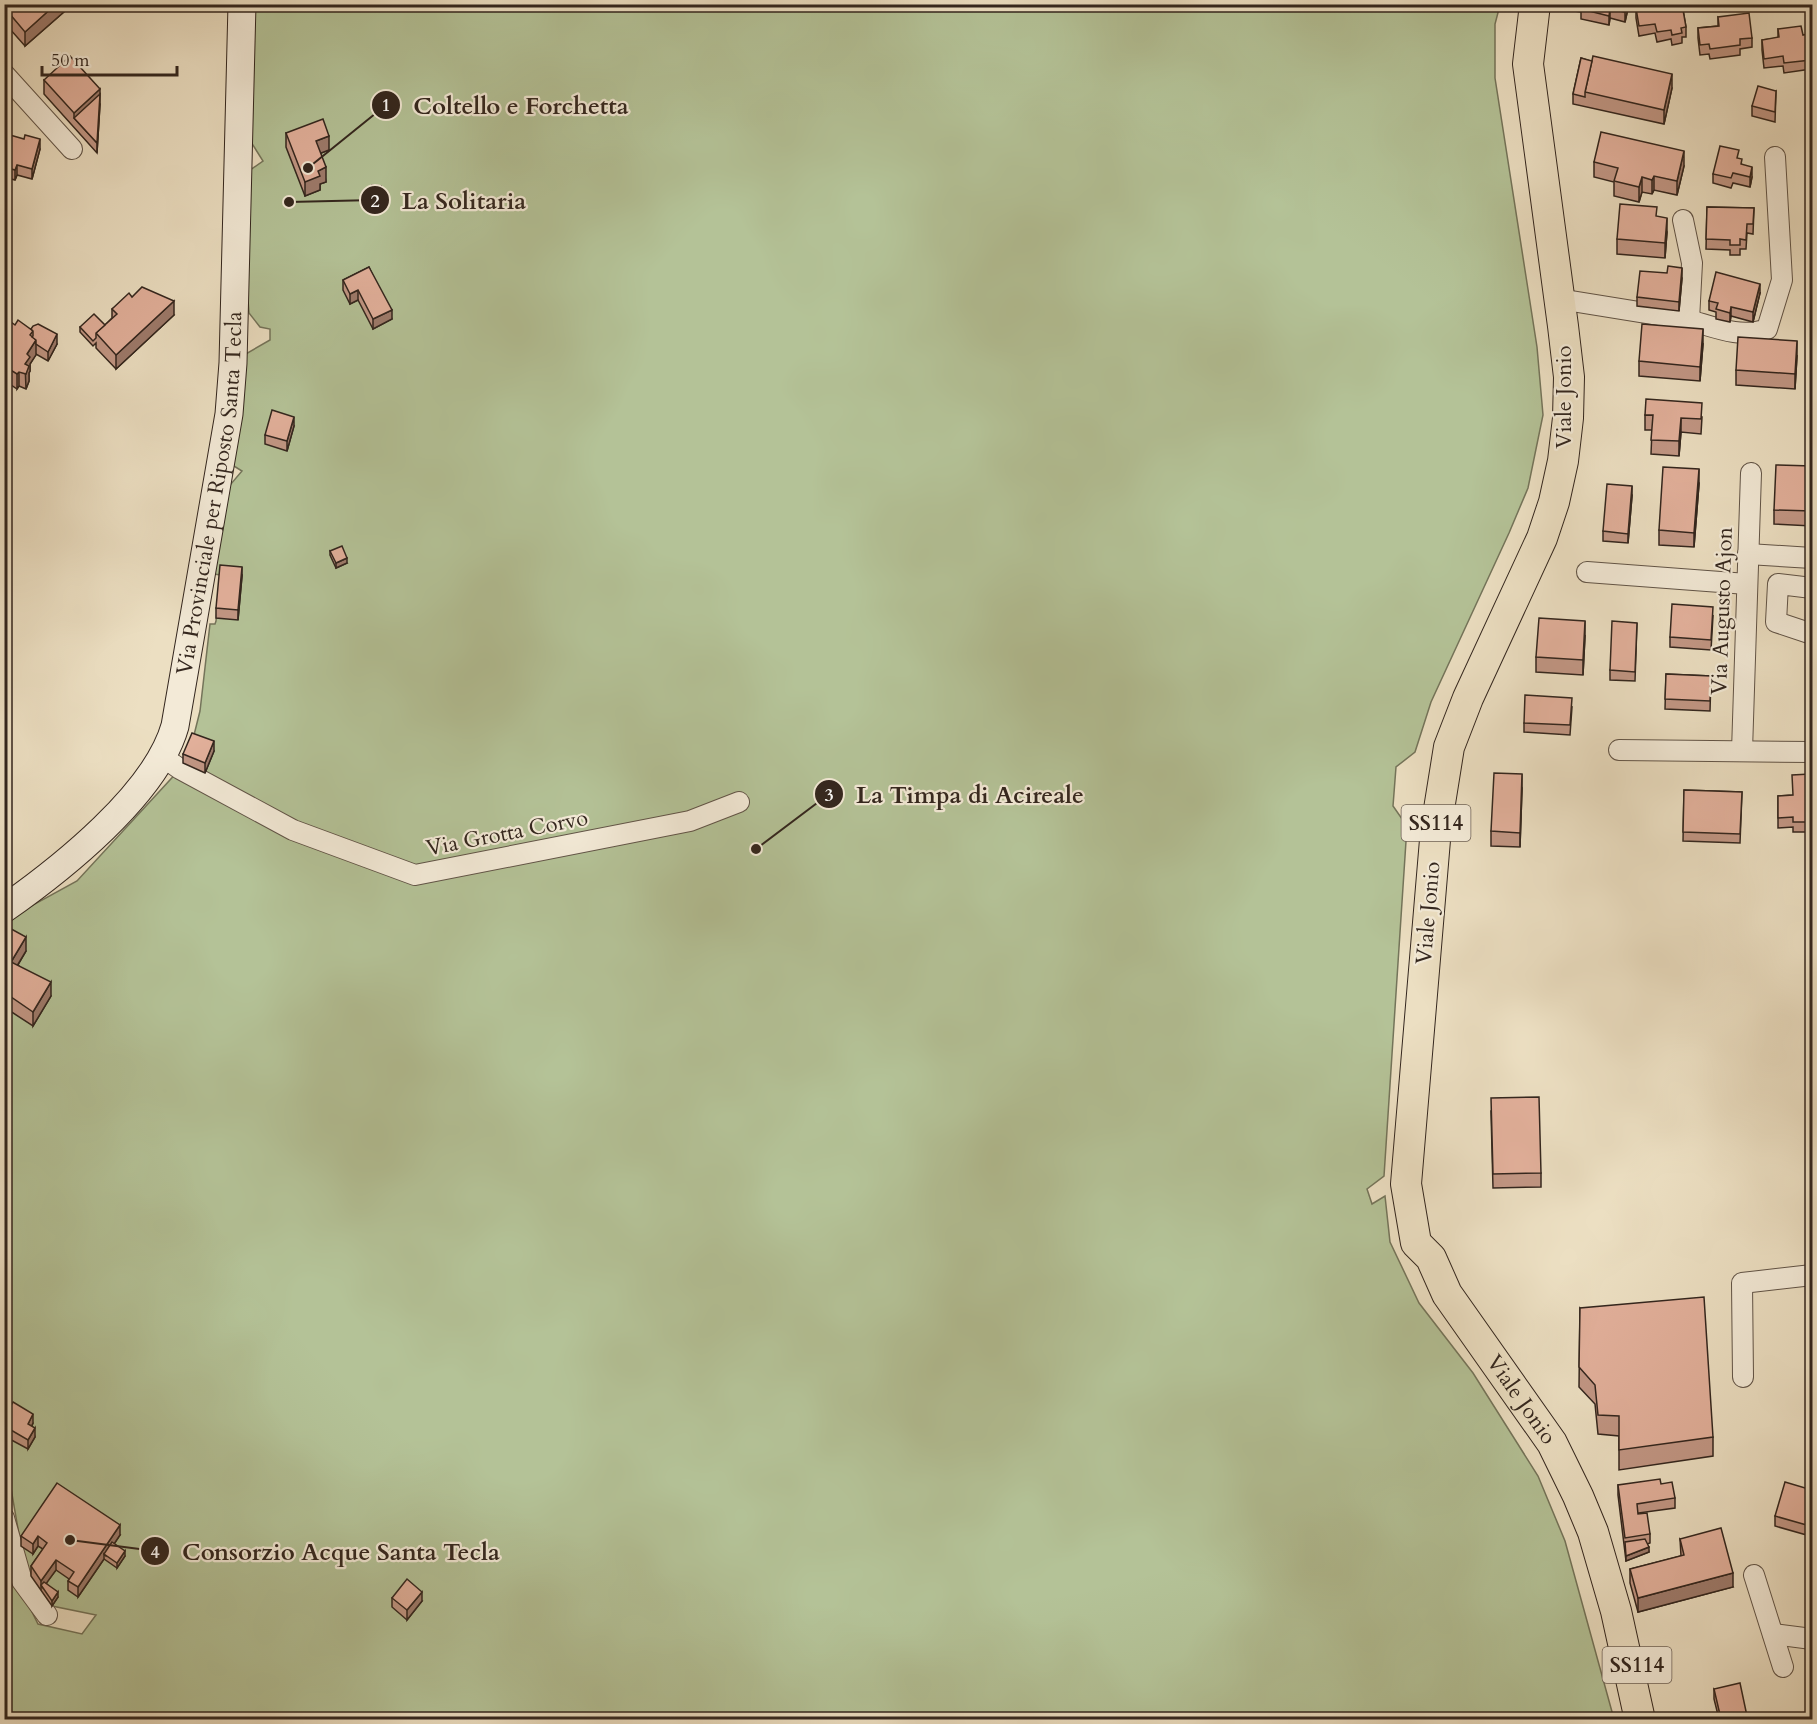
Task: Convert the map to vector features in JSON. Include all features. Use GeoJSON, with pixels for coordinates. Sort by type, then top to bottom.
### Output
{"type":"FeatureCollection","features":[{"type":"Feature","properties":{"kind":"main road","name":"Viale Jonio"},"geometry":{"type":"LineString","coordinates":[[1534,4],[1528,64],[1569,377],[1568,418],[1563,461],[1554,502],[1525,578],[1468,698],[1449,747],[1441,786],[1419,1006],[1406,1184],[1416,1243],[1431,1258],[1447,1294],[1552,1443],[1593,1532],[1616,1611],[1653,1719]]}},
{"type":"Feature","properties":{"kind":"main road","name":"Viale Jonio"},"geometry":{"type":"LineString","coordinates":[[1616,1611],[1640,1719]]}},
{"type":"Feature","properties":{"kind":"street","name":"Via Provinciale per Riposto Santa Tecla"},"geometry":{"type":"LineString","coordinates":[[4,909],[77,855],[147,779],[163,757],[175,726],[229,414],[233,363],[242,4]]}},
{"type":"Feature","properties":{"kind":"street"},"geometry":{"type":"LineString","coordinates":[[4,74],[72,149]]}},
{"type":"Feature","properties":{"kind":"street"},"geometry":{"type":"LineString","coordinates":[[1559,299],[1689,320],[1739,334],[1754,334],[1767,329],[1782,280],[1775,157]]}},
{"type":"Feature","properties":{"kind":"street"},"geometry":{"type":"LineString","coordinates":[[1683,220],[1692,263],[1689,320]]}},
{"type":"Feature","properties":{"kind":"street","name":"Via Augusto Ajon"},"geometry":{"type":"LineString","coordinates":[[1742,751],[1751,473]]}},
{"type":"Feature","properties":{"kind":"street"},"geometry":{"type":"LineString","coordinates":[[1748,554],[1812,558]]}},
{"type":"Feature","properties":{"kind":"street"},"geometry":{"type":"LineString","coordinates":[[1587,572],[1747,584]]}},
{"type":"Feature","properties":{"kind":"street"},"geometry":{"type":"LineString","coordinates":[[1812,588],[1778,584],[1776,622],[1812,634]]}},
{"type":"Feature","properties":{"kind":"street"},"geometry":{"type":"LineString","coordinates":[[1619,750],[1812,752]]}},
{"type":"Feature","properties":{"kind":"street","name":"Via Grotta Corvo"},"geometry":{"type":"LineString","coordinates":[[163,757],[180,769],[293,830],[415,875],[690,821],[739,801]]}},
{"type":"Feature","properties":{"kind":"street"},"geometry":{"type":"LineString","coordinates":[[1743,1377],[1742,1283],[1812,1275]]}},
{"type":"Feature","properties":{"kind":"street"},"geometry":{"type":"LineString","coordinates":[[4,1518],[22,1581],[47,1616]]}},
{"type":"Feature","properties":{"kind":"street"},"geometry":{"type":"LineString","coordinates":[[1754,1575],[1783,1667]]}},
{"type":"Feature","properties":{"kind":"street"},"geometry":{"type":"LineString","coordinates":[[1773,1635],[1812,1639]]}},
{"type":"Feature","properties":{"kind":"green space"},"geometry":{"type":"Polygon","coordinates":[[[254,5],[1500,5],[1495,24],[1495,78],[1537,347],[1543,415],[1528,488],[1431,702],[1415,752],[1396,767],[1393,806],[1407,826],[1384,1176],[1367,1189],[1372,1204],[1385,1196],[1390,1242],[1419,1303],[1473,1373],[1538,1476],[1565,1541],[1614,1719],[5,1719],[4,1555],[38,1624],[82,1634],[96,1615],[52,1606],[31,1576],[21,1546],[5,1454],[5,939],[12,935],[7,922],[11,917],[77,881],[180,769],[192,743],[200,711],[210,624],[215,624],[216,621],[220,575],[214,574],[225,491],[242,471],[229,463],[244,355],[270,340],[270,329],[260,327],[249,313],[244,245],[246,173],[263,161],[251,142],[254,5]]]}},
{"type":"Feature","properties":{"kind":"building"},"geometry":{"type":"Polygon","coordinates":[[[19,4],[56,4],[25,32],[9,13],[19,4]]]}},
{"type":"Feature","properties":{"kind":"building"},"geometry":{"type":"Polygon","coordinates":[[[1582,4],[1627,4],[1625,12],[1610,9],[1609,16],[1581,9],[1582,4]]]}},
{"type":"Feature","properties":{"kind":"building"},"geometry":{"type":"Polygon","coordinates":[[[1654,4],[1682,4],[1686,27],[1681,28],[1682,33],[1672,35],[1671,30],[1657,32],[1655,24],[1639,26],[1636,8],[1654,4]]]}},
{"type":"Feature","properties":{"kind":"building"},"geometry":{"type":"Polygon","coordinates":[[[1749,13],[1752,38],[1740,39],[1740,45],[1710,49],[1709,44],[1700,45],[1698,28],[1719,26],[1718,17],[1749,13]]]}},
{"type":"Feature","properties":{"kind":"building"},"geometry":{"type":"Polygon","coordinates":[[[1801,26],[1803,35],[1808,34],[1811,60],[1784,63],[1783,56],[1764,59],[1762,40],[1779,37],[1778,29],[1801,26]]]}},
{"type":"Feature","properties":{"kind":"building"},"geometry":{"type":"Polygon","coordinates":[[[70,56],[100,89],[74,113],[44,80],[70,56]]]}},
{"type":"Feature","properties":{"kind":"building"},"geometry":{"type":"Polygon","coordinates":[[[1593,56],[1672,74],[1664,110],[1585,92],[1593,56]]]}},
{"type":"Feature","properties":{"kind":"building"},"geometry":{"type":"Polygon","coordinates":[[[1581,58],[1592,61],[1585,97],[1573,94],[1581,58]]]}},
{"type":"Feature","properties":{"kind":"building"},"geometry":{"type":"Polygon","coordinates":[[[1758,86],[1776,91],[1775,112],[1752,106],[1758,86]]]}},
{"type":"Feature","properties":{"kind":"building"},"geometry":{"type":"Polygon","coordinates":[[[100,94],[97,143],[74,118],[100,94]]]}},
{"type":"Feature","properties":{"kind":"building"},"geometry":{"type":"Polygon","coordinates":[[[323,119],[329,136],[316,141],[326,167],[318,171],[320,176],[305,182],[286,133],[323,119]]]}},
{"type":"Feature","properties":{"kind":"building"},"geometry":{"type":"Polygon","coordinates":[[[1601,132],[1684,151],[1677,181],[1654,176],[1652,180],[1642,177],[1639,187],[1614,181],[1618,168],[1594,162],[1601,132]]]}},
{"type":"Feature","properties":{"kind":"building"},"geometry":{"type":"Polygon","coordinates":[[[10,135],[24,139],[25,135],[40,139],[32,169],[17,165],[15,170],[4,167],[4,140],[8,141],[10,135]]]}},
{"type":"Feature","properties":{"kind":"building"},"geometry":{"type":"Polygon","coordinates":[[[1720,146],[1739,150],[1737,158],[1742,159],[1741,164],[1752,167],[1750,177],[1733,173],[1731,178],[1713,174],[1720,146]]]}},
{"type":"Feature","properties":{"kind":"building"},"geometry":{"type":"Polygon","coordinates":[[[372,185],[381,186],[381,199],[371,199],[372,185]]]}},
{"type":"Feature","properties":{"kind":"building"},"geometry":{"type":"Polygon","coordinates":[[[1620,204],[1657,207],[1656,216],[1667,218],[1665,243],[1617,239],[1620,204]]]}},
{"type":"Feature","properties":{"kind":"building"},"geometry":{"type":"Polygon","coordinates":[[[1707,207],[1754,208],[1753,224],[1747,224],[1746,240],[1740,239],[1740,245],[1730,245],[1730,240],[1706,239],[1707,207]]]}},
{"type":"Feature","properties":{"kind":"building"},"geometry":{"type":"Polygon","coordinates":[[[1668,266],[1682,268],[1679,302],[1637,297],[1640,271],[1667,273],[1668,266]]]}},
{"type":"Feature","properties":{"kind":"building"},"geometry":{"type":"Polygon","coordinates":[[[369,267],[392,310],[373,319],[358,290],[350,294],[343,280],[369,267]]]}},
{"type":"Feature","properties":{"kind":"building"},"geometry":{"type":"Polygon","coordinates":[[[1716,272],[1760,284],[1753,312],[1731,307],[1730,313],[1716,309],[1718,303],[1709,301],[1716,272]]]}},
{"type":"Feature","properties":{"kind":"building"},"geometry":{"type":"Polygon","coordinates":[[[142,287],[174,301],[116,355],[96,333],[117,314],[112,309],[129,293],[132,297],[142,287]]]}},
{"type":"Feature","properties":{"kind":"building"},"geometry":{"type":"Polygon","coordinates":[[[94,314],[105,325],[96,333],[93,341],[80,327],[94,314]]]}},
{"type":"Feature","properties":{"kind":"building"},"geometry":{"type":"Polygon","coordinates":[[[18,320],[33,331],[30,335],[36,340],[27,354],[30,357],[25,364],[29,366],[26,374],[19,372],[17,374],[4,366],[4,329],[6,330],[11,322],[15,325],[18,320]]]}},
{"type":"Feature","properties":{"kind":"building"},"geometry":{"type":"Polygon","coordinates":[[[38,324],[57,334],[48,352],[36,344],[36,340],[32,337],[31,329],[38,324]]]}},
{"type":"Feature","properties":{"kind":"building"},"geometry":{"type":"Polygon","coordinates":[[[1642,324],[1703,329],[1700,367],[1639,361],[1642,324]]]}},
{"type":"Feature","properties":{"kind":"building"},"geometry":{"type":"Polygon","coordinates":[[[1738,337],[1797,341],[1795,374],[1736,370],[1738,337]]]}},
{"type":"Feature","properties":{"kind":"building"},"geometry":{"type":"Polygon","coordinates":[[[1646,399],[1702,403],[1701,419],[1681,418],[1679,441],[1651,440],[1653,415],[1645,415],[1646,399]]]}},
{"type":"Feature","properties":{"kind":"building"},"geometry":{"type":"Polygon","coordinates":[[[272,410],[294,417],[287,441],[265,435],[272,410]]]}},
{"type":"Feature","properties":{"kind":"building"},"geometry":{"type":"Polygon","coordinates":[[[1776,465],[1812,466],[1812,511],[1774,510],[1776,465]]]}},
{"type":"Feature","properties":{"kind":"building"},"geometry":{"type":"Polygon","coordinates":[[[1663,467],[1699,469],[1694,533],[1659,530],[1663,467]]]}},
{"type":"Feature","properties":{"kind":"building"},"geometry":{"type":"Polygon","coordinates":[[[1607,484],[1632,486],[1628,534],[1603,531],[1607,484]]]}},
{"type":"Feature","properties":{"kind":"building"},"geometry":{"type":"Polygon","coordinates":[[[342,546],[347,558],[336,563],[330,551],[342,546]]]}},
{"type":"Feature","properties":{"kind":"building"},"geometry":{"type":"Polygon","coordinates":[[[220,565],[242,567],[238,610],[216,608],[220,565]]]}},
{"type":"Feature","properties":{"kind":"building"},"geometry":{"type":"Polygon","coordinates":[[[1672,604],[1713,607],[1711,640],[1670,637],[1672,604]]]}},
{"type":"Feature","properties":{"kind":"building"},"geometry":{"type":"Polygon","coordinates":[[[1539,618],[1585,621],[1583,660],[1536,657],[1539,618]]]}},
{"type":"Feature","properties":{"kind":"building"},"geometry":{"type":"Polygon","coordinates":[[[1612,621],[1637,623],[1635,672],[1610,670],[1612,621]]]}},
{"type":"Feature","properties":{"kind":"building"},"geometry":{"type":"Polygon","coordinates":[[[1666,674],[1711,676],[1710,701],[1665,699],[1666,674]]]}},
{"type":"Feature","properties":{"kind":"building"},"geometry":{"type":"Polygon","coordinates":[[[1525,695],[1572,698],[1570,725],[1524,723],[1525,695]]]}},
{"type":"Feature","properties":{"kind":"building"},"geometry":{"type":"Polygon","coordinates":[[[192,733],[214,741],[205,763],[183,754],[192,733]]]}},
{"type":"Feature","properties":{"kind":"building"},"geometry":{"type":"Polygon","coordinates":[[[1494,773],[1522,774],[1520,833],[1491,831],[1494,773]]]}},
{"type":"Feature","properties":{"kind":"building"},"geometry":{"type":"Polygon","coordinates":[[[1810,774],[1811,822],[1793,822],[1793,817],[1778,818],[1778,796],[1793,795],[1792,775],[1810,774]]]}},
{"type":"Feature","properties":{"kind":"building"},"geometry":{"type":"Polygon","coordinates":[[[1684,790],[1742,792],[1740,834],[1683,832],[1684,790]]]}},
{"type":"Feature","properties":{"kind":"building"},"geometry":{"type":"Polygon","coordinates":[[[4,925],[26,937],[11,962],[51,982],[33,1012],[4,992],[4,925]]]}},
{"type":"Feature","properties":{"kind":"building"},"geometry":{"type":"Polygon","coordinates":[[[1539,1097],[1541,1173],[1493,1174],[1491,1098],[1539,1097]]]}},
{"type":"Feature","properties":{"kind":"building"},"geometry":{"type":"Polygon","coordinates":[[[1704,1297],[1713,1437],[1619,1450],[1619,1416],[1598,1415],[1595,1385],[1579,1367],[1580,1308],[1704,1297]]]}},
{"type":"Feature","properties":{"kind":"building"},"geometry":{"type":"Polygon","coordinates":[[[13,1402],[33,1414],[28,1424],[35,1428],[28,1440],[4,1426],[4,1418],[13,1402]]]}},
{"type":"Feature","properties":{"kind":"building"},"geometry":{"type":"Polygon","coordinates":[[[4,1404],[11,1406],[4,1418],[4,1404]]]}},
{"type":"Feature","properties":{"kind":"building"},"geometry":{"type":"Polygon","coordinates":[[[1660,1479],[1661,1484],[1672,1482],[1675,1498],[1637,1504],[1638,1514],[1647,1513],[1650,1534],[1625,1538],[1618,1485],[1660,1479]]]}},
{"type":"Feature","properties":{"kind":"building"},"geometry":{"type":"Polygon","coordinates":[[[1785,1482],[1812,1490],[1810,1526],[1775,1516],[1785,1482]]]}},
{"type":"Feature","properties":{"kind":"building"},"geometry":{"type":"Polygon","coordinates":[[[57,1483],[120,1525],[78,1587],[68,1581],[74,1572],[56,1560],[41,1581],[31,1566],[47,1543],[38,1536],[33,1544],[21,1536],[57,1483]]]}},
{"type":"Feature","properties":{"kind":"building"},"geometry":{"type":"Polygon","coordinates":[[[1721,1528],[1733,1573],[1638,1598],[1630,1569],[1684,1555],[1680,1539],[1721,1528]]]}},
{"type":"Feature","properties":{"kind":"building"},"geometry":{"type":"Polygon","coordinates":[[[1645,1539],[1649,1547],[1626,1556],[1625,1542],[1645,1539]]]}},
{"type":"Feature","properties":{"kind":"building"},"geometry":{"type":"Polygon","coordinates":[[[112,1542],[125,1551],[117,1563],[104,1554],[112,1542]]]}},
{"type":"Feature","properties":{"kind":"building"},"geometry":{"type":"Polygon","coordinates":[[[407,1579],[422,1592],[407,1610],[392,1598],[407,1579]]]}},
{"type":"Feature","properties":{"kind":"building"},"geometry":{"type":"Polygon","coordinates":[[[44,1582],[58,1592],[52,1601],[41,1585],[44,1582]]]}},
{"type":"Feature","properties":{"kind":"building"},"geometry":{"type":"Polygon","coordinates":[[[1740,1683],[1747,1716],[1721,1719],[1714,1689],[1740,1683]]]}},
{"type":"Feature","properties":{"kind":"place","name":"Coltello e Forchetta"},"geometry":{"type":"Point","coordinates":[308,168]}},
{"type":"Feature","properties":{"kind":"place","name":"La Solitaria"},"geometry":{"type":"Point","coordinates":[289,202]}},
{"type":"Feature","properties":{"kind":"place","name":"La Timpa di Acireale"},"geometry":{"type":"Point","coordinates":[756,849]}},
{"type":"Feature","properties":{"kind":"place","name":"Consorzio Acque Santa Tecla"},"geometry":{"type":"Point","coordinates":[70,1540]}}]}
